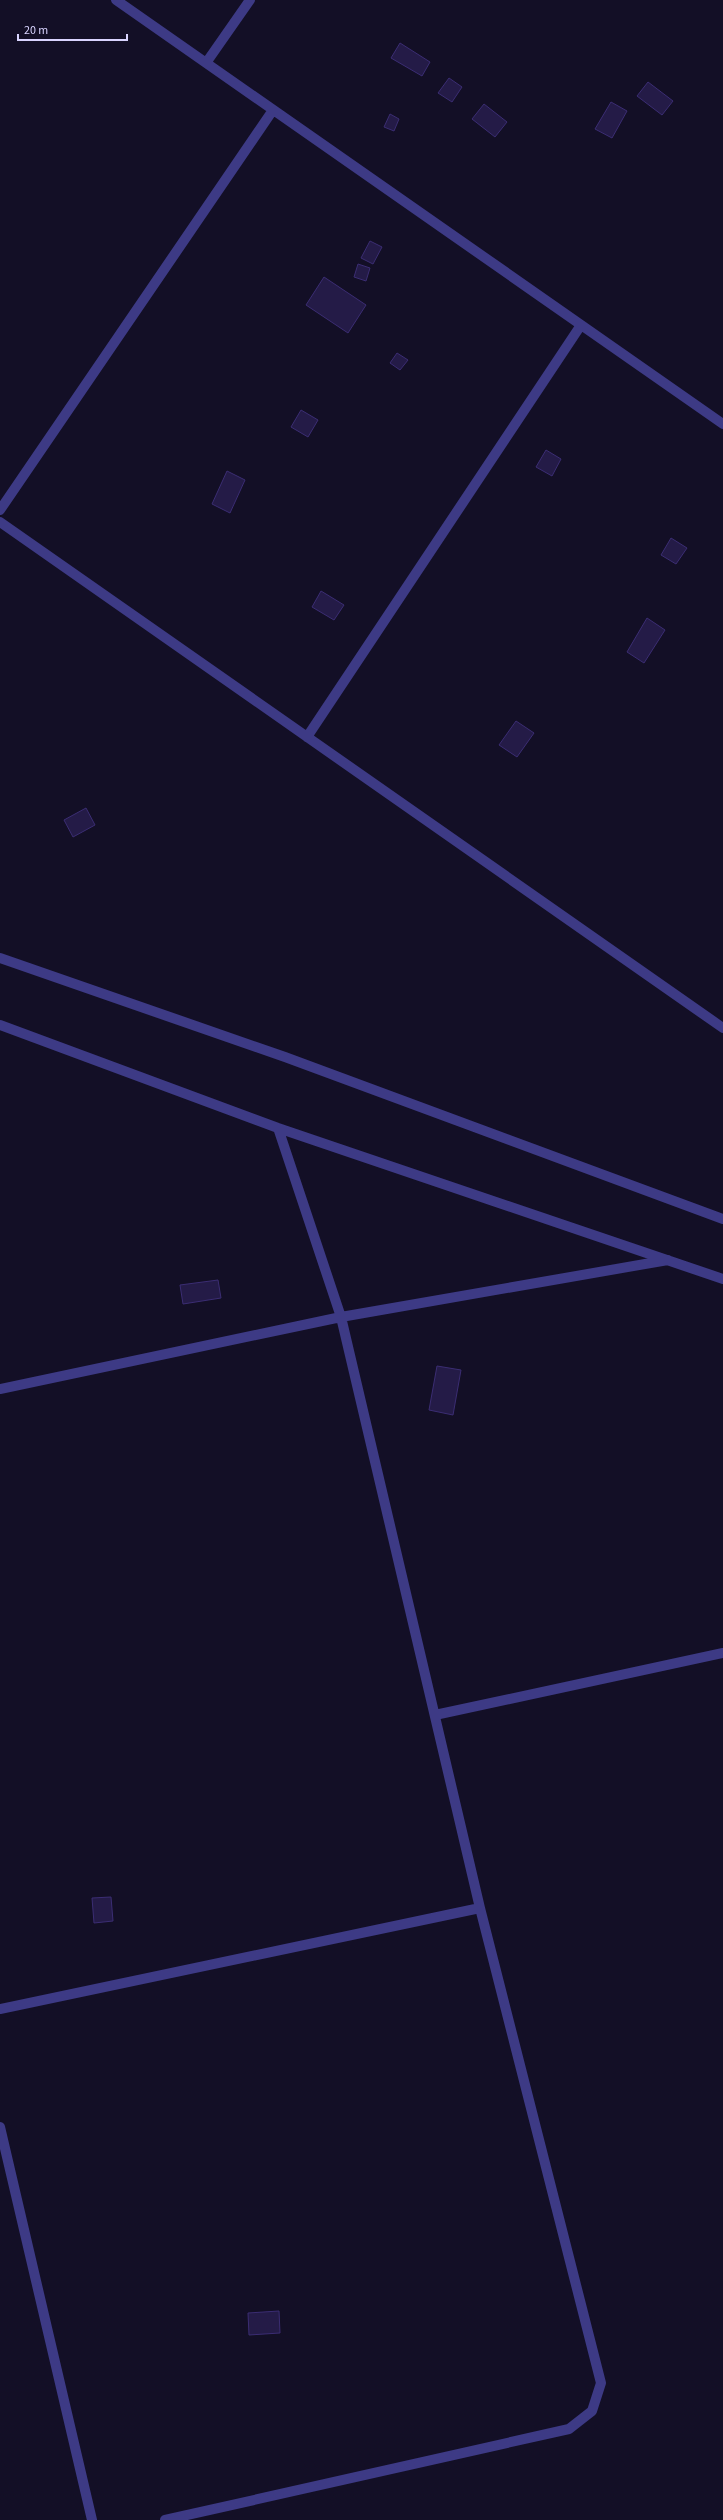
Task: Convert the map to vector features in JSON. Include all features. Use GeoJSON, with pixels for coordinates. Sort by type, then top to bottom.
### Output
{"type":"FeatureCollection","features":[{"type":"Feature","properties":{"kind":"street"},"geometry":{"type":"LineString","coordinates":[[116,0],[723,424]]}},
{"type":"Feature","properties":{"kind":"street"},"geometry":{"type":"LineString","coordinates":[[206,63],[250,0]]}},
{"type":"Feature","properties":{"kind":"street"},"geometry":{"type":"LineString","coordinates":[[0,510],[273,110]]}},
{"type":"Feature","properties":{"kind":"street"},"geometry":{"type":"LineString","coordinates":[[307,737],[581,325]]}},
{"type":"Feature","properties":{"kind":"street"},"geometry":{"type":"LineString","coordinates":[[0,522],[723,1028]]}},
{"type":"Feature","properties":{"kind":"street"},"geometry":{"type":"LineString","coordinates":[[0,958],[285,1057],[723,1219]]}},
{"type":"Feature","properties":{"kind":"street"},"geometry":{"type":"LineString","coordinates":[[0,1025],[278,1128],[723,1279]]}},
{"type":"Feature","properties":{"kind":"street"},"geometry":{"type":"LineString","coordinates":[[165,2520],[569,2428],[592,2411],[601,2383],[480,1908],[341,1317],[278,1128]]}},
{"type":"Feature","properties":{"kind":"street"},"geometry":{"type":"LineString","coordinates":[[0,1389],[341,1317],[669,1260]]}},
{"type":"Feature","properties":{"kind":"street"},"geometry":{"type":"LineString","coordinates":[[435,1715],[723,1653]]}},
{"type":"Feature","properties":{"kind":"street"},"geometry":{"type":"LineString","coordinates":[[0,2009],[480,1908]]}},
{"type":"Feature","properties":{"kind":"street"},"geometry":{"type":"LineString","coordinates":[[0,2127],[92,2520]]}},
{"type":"Feature","properties":{"kind":"building"},"geometry":{"type":"Polygon","coordinates":[[[400,43],[430,62],[422,76],[391,58],[400,43]]]}},
{"type":"Feature","properties":{"kind":"building"},"geometry":{"type":"Polygon","coordinates":[[[449,78],[462,87],[452,102],[438,93],[449,78]]]}},
{"type":"Feature","properties":{"kind":"building"},"geometry":{"type":"Polygon","coordinates":[[[648,82],[673,101],[662,115],[637,96],[648,82]]]}},
{"type":"Feature","properties":{"kind":"building"},"geometry":{"type":"Polygon","coordinates":[[[611,102],[627,111],[612,138],[595,129],[611,102]]]}},
{"type":"Feature","properties":{"kind":"building"},"geometry":{"type":"Polygon","coordinates":[[[484,104],[507,122],[495,137],[472,119],[484,104]]]}},
{"type":"Feature","properties":{"kind":"building"},"geometry":{"type":"Polygon","coordinates":[[[390,114],[399,119],[394,131],[384,127],[390,114]]]}},
{"type":"Feature","properties":{"kind":"building"},"geometry":{"type":"Polygon","coordinates":[[[370,241],[382,247],[373,264],[361,258],[370,241]]]}},
{"type":"Feature","properties":{"kind":"building"},"geometry":{"type":"Polygon","coordinates":[[[358,264],[370,268],[366,281],[354,277],[358,264]]]}},
{"type":"Feature","properties":{"kind":"building"},"geometry":{"type":"Polygon","coordinates":[[[324,277],[366,305],[348,333],[306,305],[324,277]]]}},
{"type":"Feature","properties":{"kind":"building"},"geometry":{"type":"Polygon","coordinates":[[[397,353],[408,360],[400,370],[390,363],[397,353]]]}},
{"type":"Feature","properties":{"kind":"building"},"geometry":{"type":"Polygon","coordinates":[[[301,410],[318,420],[308,437],[291,427],[301,410]]]}},
{"type":"Feature","properties":{"kind":"building"},"geometry":{"type":"Polygon","coordinates":[[[546,450],[561,459],[552,476],[536,467],[546,450]]]}},
{"type":"Feature","properties":{"kind":"building"},"geometry":{"type":"Polygon","coordinates":[[[227,471],[245,480],[230,513],[212,504],[227,471]]]}},
{"type":"Feature","properties":{"kind":"building"},"geometry":{"type":"Polygon","coordinates":[[[671,538],[687,548],[676,564],[661,555],[671,538]]]}},
{"type":"Feature","properties":{"kind":"building"},"geometry":{"type":"Polygon","coordinates":[[[321,591],[344,605],[334,620],[312,607],[321,591]]]}},
{"type":"Feature","properties":{"kind":"building"},"geometry":{"type":"Polygon","coordinates":[[[647,618],[665,630],[644,663],[627,652],[647,618]]]}},
{"type":"Feature","properties":{"kind":"building"},"geometry":{"type":"Polygon","coordinates":[[[516,721],[534,733],[517,757],[499,745],[516,721]]]}},
{"type":"Feature","properties":{"kind":"building"},"geometry":{"type":"Polygon","coordinates":[[[86,808],[95,825],[73,837],[64,820],[86,808]]]}},
{"type":"Feature","properties":{"kind":"building"},"geometry":{"type":"Polygon","coordinates":[[[218,1280],[221,1298],[183,1304],[180,1285],[218,1280]]]}},
{"type":"Feature","properties":{"kind":"building"},"geometry":{"type":"Polygon","coordinates":[[[437,1366],[461,1370],[453,1415],[429,1410],[437,1366]]]}},
{"type":"Feature","properties":{"kind":"building"},"geometry":{"type":"Polygon","coordinates":[[[111,1897],[113,1921],[94,1923],[92,1898],[111,1897]]]}},
{"type":"Feature","properties":{"kind":"building"},"geometry":{"type":"Polygon","coordinates":[[[279,2311],[280,2333],[249,2335],[248,2313],[279,2311]]]}}]}
